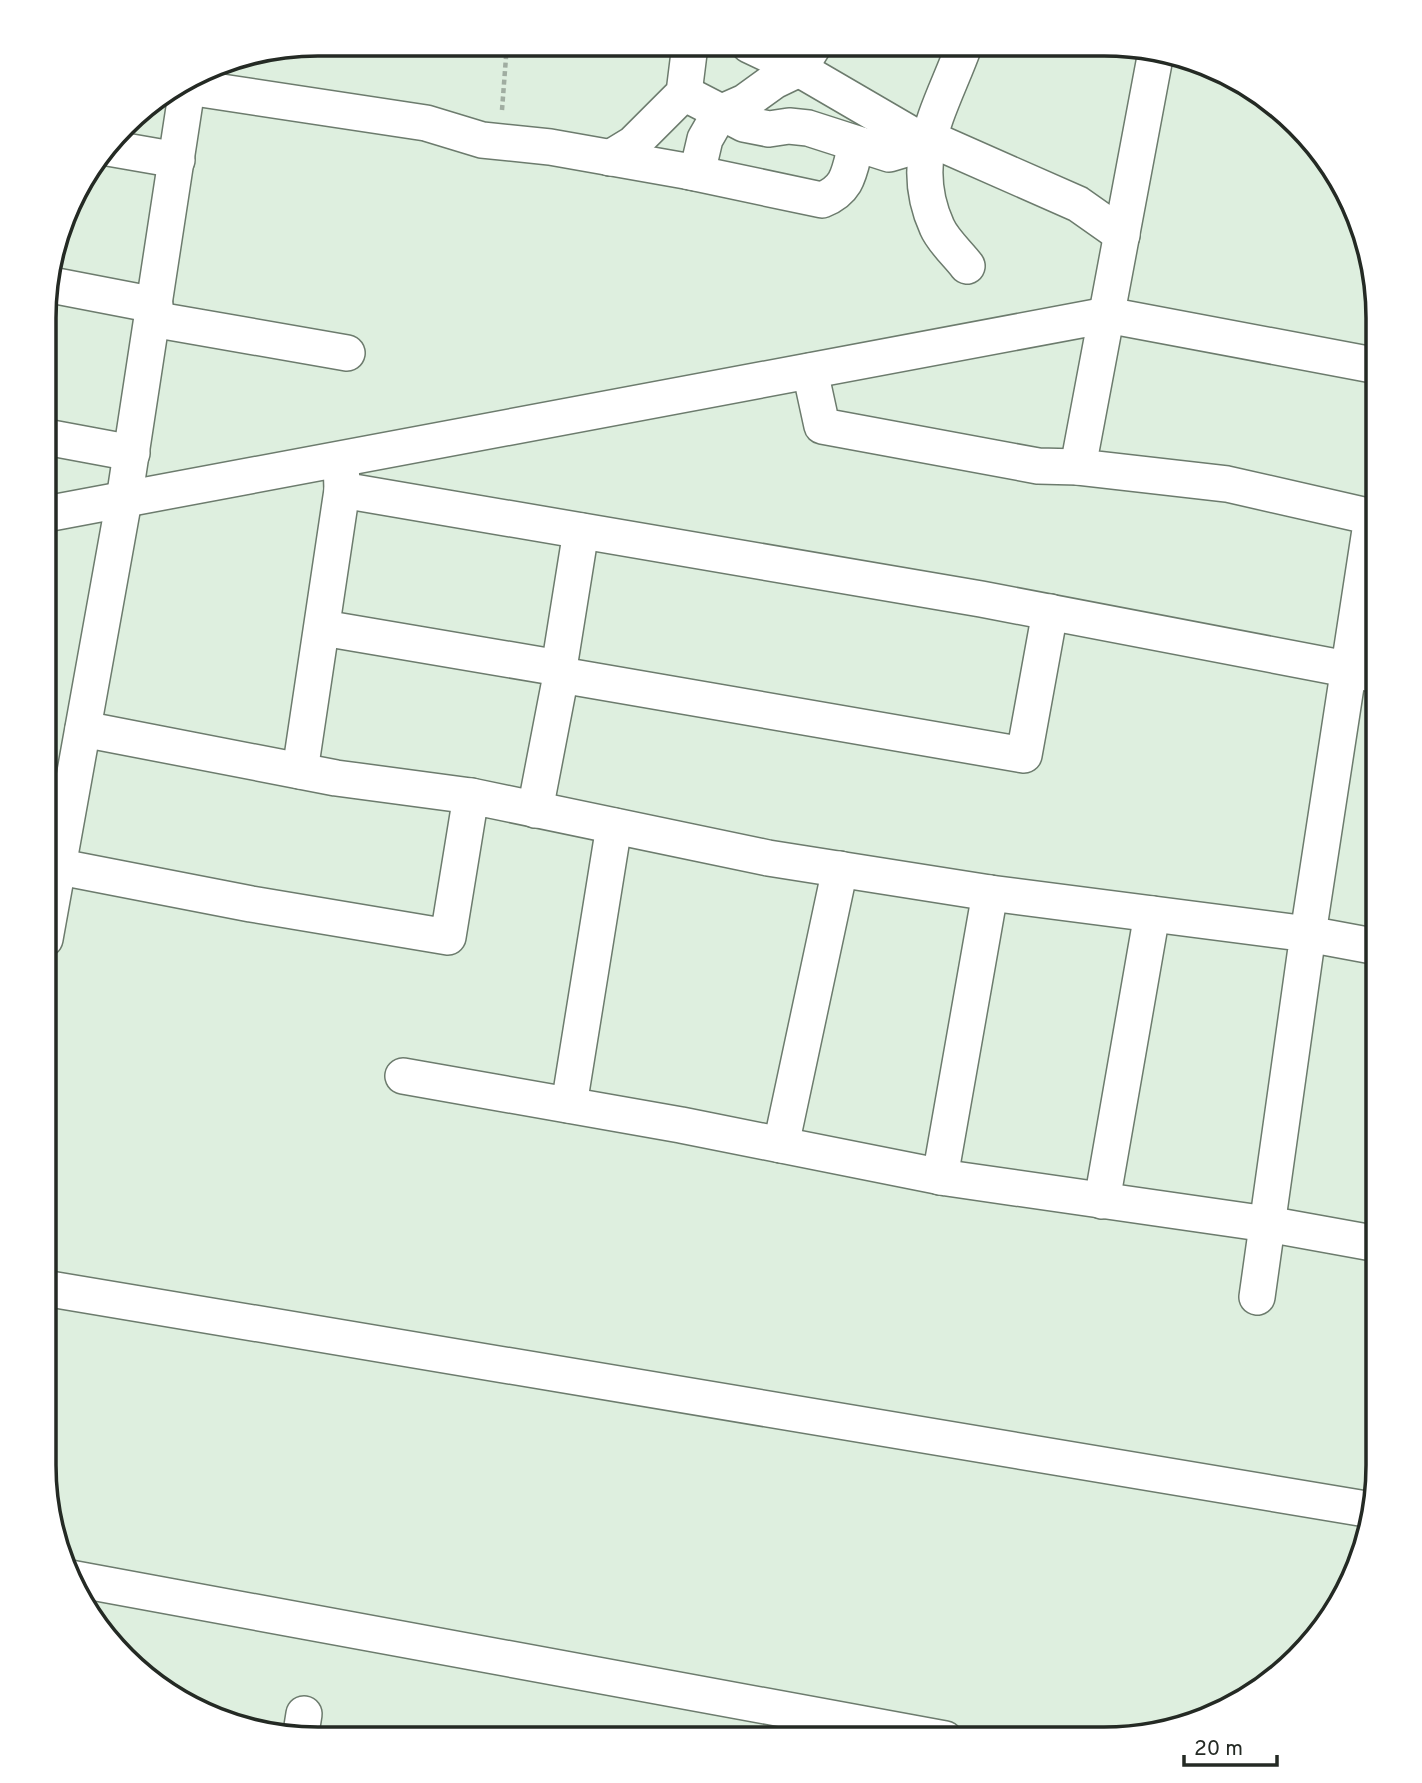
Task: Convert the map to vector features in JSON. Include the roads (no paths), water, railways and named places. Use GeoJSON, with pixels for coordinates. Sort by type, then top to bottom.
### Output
{"type":"FeatureCollection","features":[{"type":"Feature","properties":{"kind":"street"},"geometry":{"type":"LineString","coordinates":[[610,158],[633,144],[684,93],[689,56]]}},
{"type":"Feature","properties":{"kind":"street"},"geometry":{"type":"LineString","coordinates":[[960,56],[949,87],[935,111],[926,144],[924,189],[938,230],[967,266]]}},
{"type":"Feature","properties":{"kind":"street"},"geometry":{"type":"LineString","coordinates":[[197,86],[426,123],[482,140],[697,173],[705,139],[720,113],[807,57],[926,144]]}},
{"type":"Feature","properties":{"kind":"street"},"geometry":{"type":"LineString","coordinates":[[1078,467],[1154,61]]}},
{"type":"Feature","properties":{"kind":"street"},"geometry":{"type":"LineString","coordinates":[[56,844],[83,729],[124,500],[187,91]]}},
{"type":"Feature","properties":{"kind":"street"},"geometry":{"type":"LineString","coordinates":[[684,93],[744,124],[769,129],[789,126],[808,128],[889,153],[926,144],[942,144],[1078,204],[1122,235]]}},
{"type":"Feature","properties":{"kind":"street"},"geometry":{"type":"LineString","coordinates":[[690,172],[822,200],[839,193],[848,175],[856,145]]}},
{"type":"Feature","properties":{"kind":"street"},"geometry":{"type":"LineString","coordinates":[[117,150],[177,160]]}},
{"type":"Feature","properties":{"kind":"street"},"geometry":{"type":"LineString","coordinates":[[58,287],[154,312],[348,353]]}},
{"type":"Feature","properties":{"kind":"street"},"geometry":{"type":"LineString","coordinates":[[56,512],[124,500],[342,475],[810,371],[1107,315],[1366,364]]}},
{"type":"Feature","properties":{"kind":"street"},"geometry":{"type":"LineString","coordinates":[[810,371],[822,426],[1038,466],[1078,467],[1227,484],[1366,516]]}},
{"type":"Feature","properties":{"kind":"street"},"geometry":{"type":"LineString","coordinates":[[56,439],[132,453]]}},
{"type":"Feature","properties":{"kind":"street"},"geometry":{"type":"LineString","coordinates":[[342,475],[581,531],[1051,612],[1363,671]]}},
{"type":"Feature","properties":{"kind":"street"},"geometry":{"type":"LineString","coordinates":[[300,771],[323,628],[342,475]]}},
{"type":"Feature","properties":{"kind":"street"},"geometry":{"type":"LineString","coordinates":[[536,810],[581,531]]}},
{"type":"Feature","properties":{"kind":"street"},"geometry":{"type":"LineString","coordinates":[[323,628],[1024,755],[1051,612]]}},
{"type":"Feature","properties":{"kind":"street"},"geometry":{"type":"LineString","coordinates":[[1257,1297],[1308,934],[1363,671],[1366,620]]}},
{"type":"Feature","properties":{"kind":"street"},"geometry":{"type":"LineString","coordinates":[[83,729],[300,771],[471,796],[768,858],[990,893],[1308,934],[1366,945]]}},
{"type":"Feature","properties":{"kind":"street"},"geometry":{"type":"LineString","coordinates":[[56,866],[448,937],[471,796]]}},
{"type":"Feature","properties":{"kind":"street"},"geometry":{"type":"LineString","coordinates":[[569,1105],[614,826]]}},
{"type":"Feature","properties":{"kind":"street"},"geometry":{"type":"LineString","coordinates":[[781,1145],[840,869]]}},
{"type":"Feature","properties":{"kind":"street"},"geometry":{"type":"LineString","coordinates":[[940,1177],[990,893]]}},
{"type":"Feature","properties":{"kind":"street"},"geometry":{"type":"LineString","coordinates":[[1102,1201],[1152,914]]}},
{"type":"Feature","properties":{"kind":"street"},"geometry":{"type":"LineString","coordinates":[[403,1076],[569,1105],[940,1177],[1267,1224],[1366,1242]]}},
{"type":"Feature","properties":{"kind":"street"},"geometry":{"type":"LineString","coordinates":[[56,1291],[1362,1508]]}},
{"type":"Feature","properties":{"kind":"street"},"geometry":{"type":"LineString","coordinates":[[83,1580],[880,1727]]}}]}
